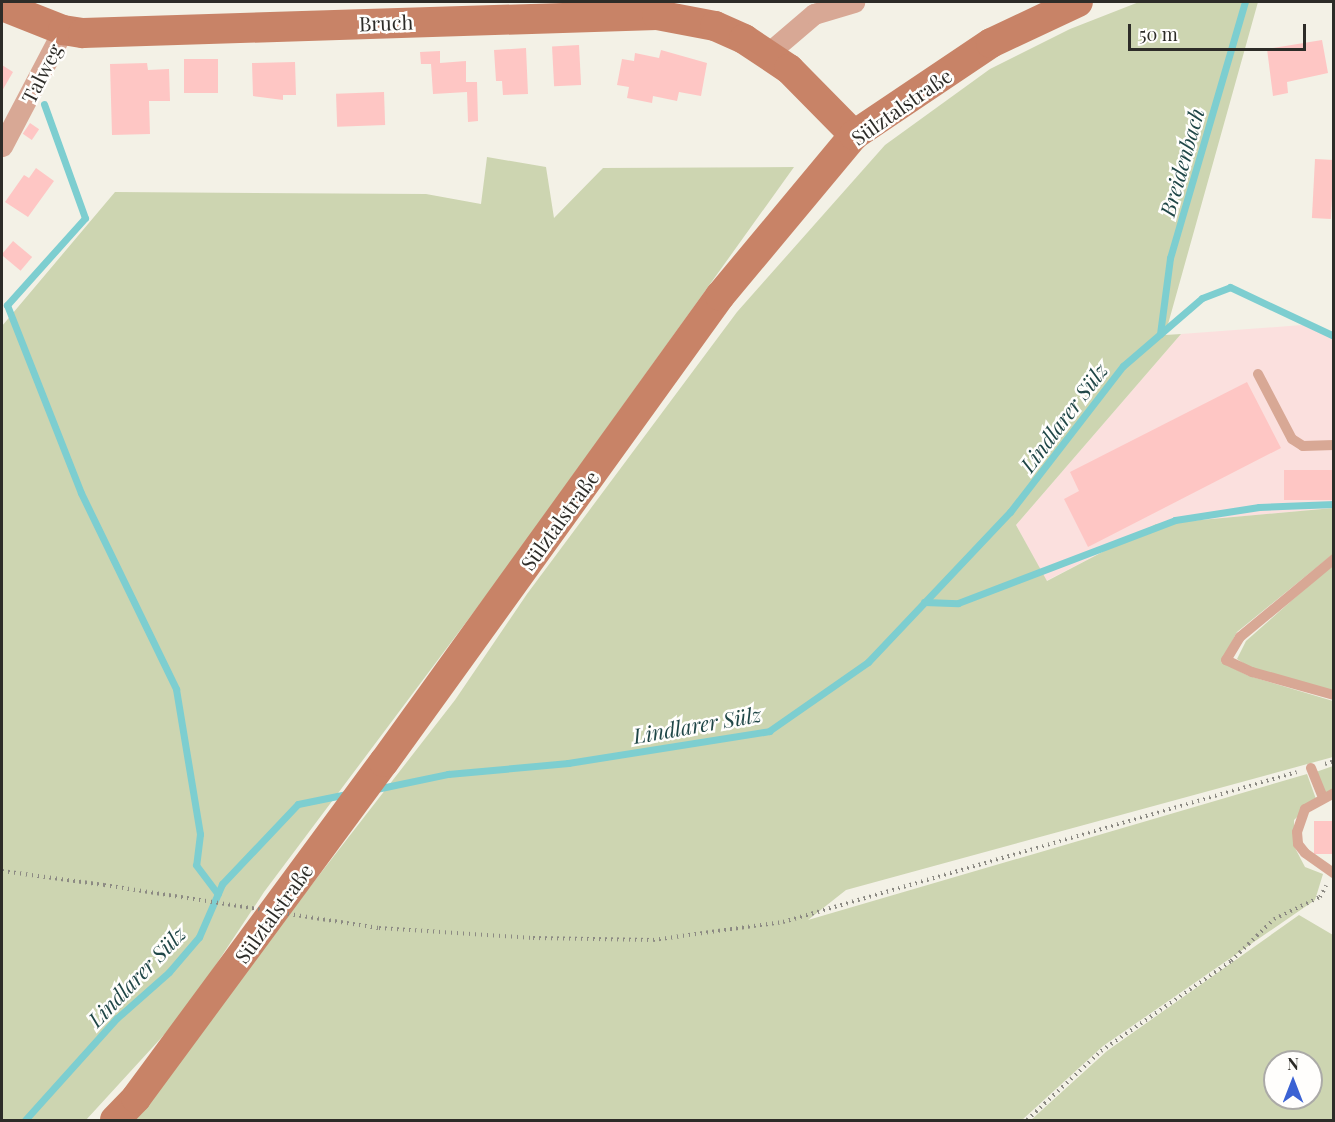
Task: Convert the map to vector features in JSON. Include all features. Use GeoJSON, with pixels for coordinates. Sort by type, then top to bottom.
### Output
{"type":"FeatureCollection","features":[{"type":"Feature","properties":{"kind":"main road","name":"Sülztalstraße"},"geometry":{"type":"LineString","coordinates":[[115,1120],[136,1098],[384,762],[720,296],[854,135],[991,43],[1078,2]]}},
{"type":"Feature","properties":{"kind":"main road","name":"Bruch"},"geometry":{"type":"LineString","coordinates":[[2,6],[63,30],[83,33],[614,13],[657,15],[715,26],[767,54],[811,90],[854,135]]}},
{"type":"Feature","properties":{"kind":"street"},"geometry":{"type":"LineString","coordinates":[[767,54],[814,14],[854,2]]}},
{"type":"Feature","properties":{"kind":"street","name":"Talweg"},"geometry":{"type":"LineString","coordinates":[[2,146],[63,30]]}},
{"type":"Feature","properties":{"kind":"lane"},"geometry":{"type":"LineString","coordinates":[[1258,374],[1292,439],[1303,446],[1334,445]]}},
{"type":"Feature","properties":{"kind":"lane"},"geometry":{"type":"LineString","coordinates":[[1334,559],[1240,637],[1226,660],[1252,672],[1334,696]]}},
{"type":"Feature","properties":{"kind":"lane"},"geometry":{"type":"LineString","coordinates":[[1311,768],[1328,795],[1305,809],[1297,832],[1298,844],[1305,853],[1332,873]]}},
{"type":"Feature","properties":{"kind":"path"},"geometry":{"type":"LineString","coordinates":[[2,871],[379,928],[533,938],[653,940],[783,922],[1311,768]]}},
{"type":"Feature","properties":{"kind":"path"},"geometry":{"type":"LineString","coordinates":[[1027,1120],[1101,1051],[1231,961],[1274,920],[1320,897],[1332,873]]}},
{"type":"Feature","properties":{"kind":"shaded area"},"geometry":{"type":"Polygon","coordinates":[[[1302,325],[1333,338],[1333,508],[1156,524],[1046,581],[1016,525],[1181,334],[1302,325]]]}},
{"type":"Feature","properties":{"kind":"green space"},"geometry":{"type":"Polygon","coordinates":[[[1139,2],[1258,2],[1165,335],[1181,334],[1016,525],[1047,581],[1156,524],[1333,508],[1333,554],[1237,632],[1221,662],[1249,676],[1333,701],[1333,757],[846,890],[808,920],[1307,774],[1316,799],[1294,820],[1294,846],[1305,867],[1323,874],[1315,900],[1103,1046],[1022,1120],[129,1120],[455,700],[527,594],[737,312],[885,145],[990,69],[1070,29],[1139,2]]]}},
{"type":"Feature","properties":{"kind":"green space"},"geometry":{"type":"Polygon","coordinates":[[[487,157],[546,167],[554,218],[603,168],[794,167],[500,577],[264,892],[184,1013],[86,1120],[2,1120],[2,326],[115,192],[426,194],[481,204],[487,157]]]}},
{"type":"Feature","properties":{"kind":"green space"},"geometry":{"type":"Polygon","coordinates":[[[1333,564],[1333,692],[1254,670],[1237,659],[1246,641],[1333,564]]]}},
{"type":"Feature","properties":{"kind":"green space"},"geometry":{"type":"Polygon","coordinates":[[[1333,766],[1333,794],[1321,798],[1313,773],[1333,766]]]}},
{"type":"Feature","properties":{"kind":"green space"},"geometry":{"type":"Polygon","coordinates":[[[1299,915],[1333,935],[1333,1120],[1031,1120],[1107,1051],[1299,915]]]}},
{"type":"Feature","properties":{"kind":"building"},"geometry":{"type":"Polygon","coordinates":[[[1322,40],[1328,73],[1287,82],[1288,93],[1273,96],[1267,49],[1322,40]]]}},
{"type":"Feature","properties":{"kind":"building"},"geometry":{"type":"Polygon","coordinates":[[[579,45],[581,85],[554,86],[552,46],[579,45]]]}},
{"type":"Feature","properties":{"kind":"building"},"geometry":{"type":"Polygon","coordinates":[[[526,48],[528,94],[503,95],[502,81],[496,81],[494,50],[526,48]]]}},
{"type":"Feature","properties":{"kind":"building"},"geometry":{"type":"Polygon","coordinates":[[[661,50],[707,63],[701,96],[679,92],[677,101],[653,96],[652,103],[627,98],[629,87],[617,85],[622,59],[634,61],[635,53],[659,58],[661,50]]]}},
{"type":"Feature","properties":{"kind":"building"},"geometry":{"type":"Polygon","coordinates":[[[440,51],[440,63],[466,61],[466,82],[477,82],[478,121],[468,122],[467,92],[433,94],[431,64],[421,64],[420,52],[440,51]]]}},
{"type":"Feature","properties":{"kind":"building"},"geometry":{"type":"Polygon","coordinates":[[[184,59],[218,59],[218,93],[184,93],[184,59]]]}},
{"type":"Feature","properties":{"kind":"building"},"geometry":{"type":"Polygon","coordinates":[[[295,62],[296,95],[283,95],[283,100],[253,96],[252,63],[295,62]]]}},
{"type":"Feature","properties":{"kind":"building"},"geometry":{"type":"Polygon","coordinates":[[[147,63],[148,70],[169,69],[170,101],[149,101],[150,134],[112,135],[110,64],[147,63]]]}},
{"type":"Feature","properties":{"kind":"building"},"geometry":{"type":"Polygon","coordinates":[[[2,65],[13,72],[2,91],[2,65]]]}},
{"type":"Feature","properties":{"kind":"building"},"geometry":{"type":"Polygon","coordinates":[[[384,92],[385,125],[337,127],[336,94],[384,92]]]}},
{"type":"Feature","properties":{"kind":"building"},"geometry":{"type":"Polygon","coordinates":[[[30,123],[39,129],[32,140],[23,134],[30,123]]]}},
{"type":"Feature","properties":{"kind":"building"},"geometry":{"type":"Polygon","coordinates":[[[1315,159],[1334,160],[1331,219],[1312,218],[1315,159]]]}},
{"type":"Feature","properties":{"kind":"building"},"geometry":{"type":"Polygon","coordinates":[[[36,168],[54,181],[28,217],[5,202],[24,175],[29,178],[36,168]]]}},
{"type":"Feature","properties":{"kind":"building"},"geometry":{"type":"Polygon","coordinates":[[[13,241],[32,257],[21,271],[2,255],[13,241]]]}},
{"type":"Feature","properties":{"kind":"building"},"geometry":{"type":"Polygon","coordinates":[[[1247,382],[1281,448],[1088,547],[1064,499],[1079,491],[1070,472],[1247,382]]]}},
{"type":"Feature","properties":{"kind":"building"},"geometry":{"type":"Polygon","coordinates":[[[1284,470],[1334,470],[1334,500],[1284,500],[1284,470]]]}},
{"type":"Feature","properties":{"kind":"building"},"geometry":{"type":"Polygon","coordinates":[[[1314,821],[1334,821],[1334,854],[1314,854],[1314,821]]]}},
{"type":"Feature","properties":{"kind":"waterway","name":"Breidenbach"},"geometry":{"type":"LineString","coordinates":[[1160,334],[1170,258],[1245,2]]}},
{"type":"Feature","properties":{"kind":"waterway"},"geometry":{"type":"LineString","coordinates":[[44,104],[85,218],[7,305],[81,493],[176,689],[200,834],[196,865],[218,894]]}},
{"type":"Feature","properties":{"kind":"waterway","name":"Lindlarer Sülz"},"geometry":{"type":"LineString","coordinates":[[376,789],[448,774],[568,763],[769,731],[868,662],[1010,512],[1123,366],[1202,298],[1230,287],[1334,336]]}},
{"type":"Feature","properties":{"kind":"waterway"},"geometry":{"type":"LineString","coordinates":[[924,602],[958,603],[1175,520],[1259,507],[1334,504]]}},
{"type":"Feature","properties":{"kind":"waterway","name":"Lindlarer Sülz"},"geometry":{"type":"LineString","coordinates":[[25,1120],[117,1018],[169,972],[199,937],[222,884],[298,804],[347,794]]}}]}
